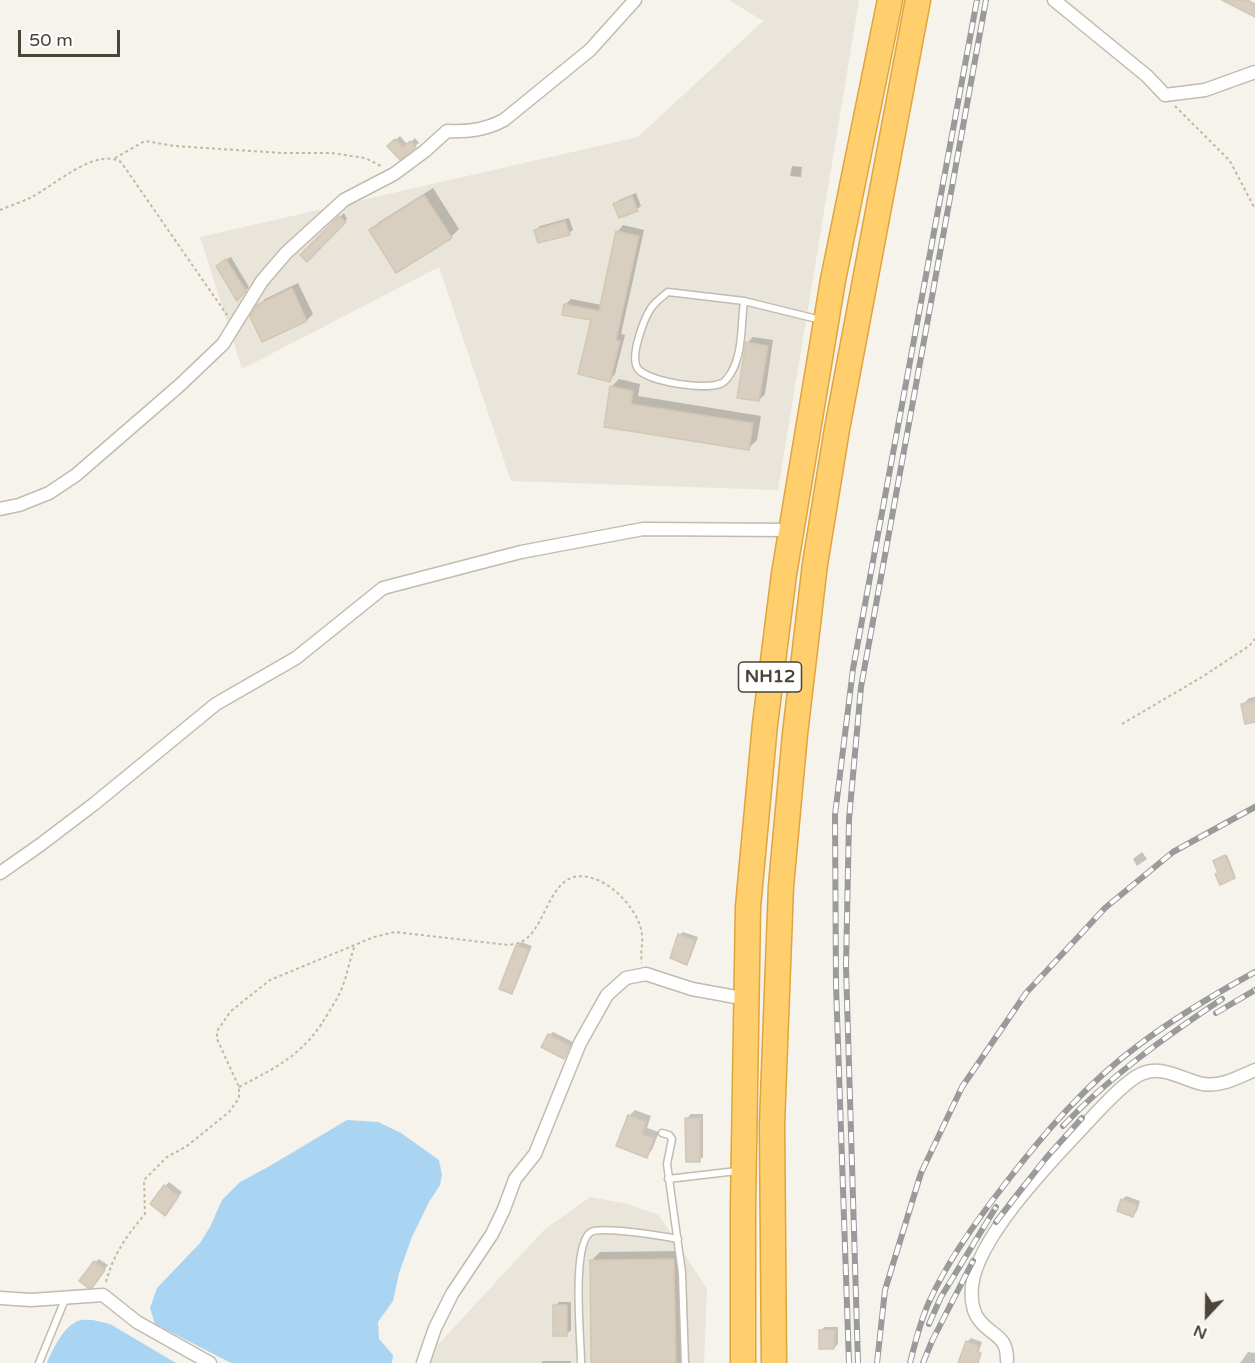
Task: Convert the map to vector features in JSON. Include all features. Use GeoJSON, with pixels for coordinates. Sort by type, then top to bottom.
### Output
{"type":"FeatureCollection","features":[{"type":"Feature","properties":{"kind":"highway","name":"NH12"},"geometry":{"type":"LineString","coordinates":[[743,1363],[748,907],[771,671],[791,530],[833,280],[890,0]]}},
{"type":"Feature","properties":{"kind":"highway","name":"NH12"},"geometry":{"type":"LineString","coordinates":[[774,1363],[772,1124],[781,886],[794,745],[815,564],[837,429],[918,0]]}},
{"type":"Feature","properties":{"kind":"street"},"geometry":{"type":"LineString","coordinates":[[0,509],[19,505],[49,493],[76,475],[213,355],[223,344],[262,281],[286,253],[345,200],[394,174],[425,152],[447,131],[469,132],[491,127],[504,120],[590,50],[635,0]]}},
{"type":"Feature","properties":{"kind":"street"},"geometry":{"type":"LineString","coordinates":[[1054,0],[1147,76],[1165,95],[1205,90],[1255,72]]}},
{"type":"Feature","properties":{"kind":"street"},"geometry":{"type":"LineString","coordinates":[[0,873],[67,825],[216,704],[296,657],[383,588],[521,552],[643,529],[791,530]]}},
{"type":"Feature","properties":{"kind":"street"},"geometry":{"type":"LineString","coordinates":[[423,1363],[435,1328],[452,1294],[498,1224],[515,1179],[535,1154],[580,1043],[607,995],[621,981],[646,974],[692,989],[747,999]]}},
{"type":"Feature","properties":{"kind":"street"},"geometry":{"type":"LineString","coordinates":[[1007,1360],[1007,1349],[1000,1337],[980,1321],[972,1306],[972,1285],[982,1255],[1010,1212],[1048,1164],[1109,1100],[1140,1075],[1156,1070],[1202,1084],[1217,1084],[1255,1070]]}},
{"type":"Feature","properties":{"kind":"street"},"geometry":{"type":"LineString","coordinates":[[0,1298],[31,1300],[103,1295],[137,1322],[210,1363]]}},
{"type":"Feature","properties":{"kind":"lane"},"geometry":{"type":"LineString","coordinates":[[744,301],[737,361],[730,375],[721,384],[686,386],[650,378],[638,368],[635,362],[643,321],[658,300],[668,292],[744,301],[827,321]]}},
{"type":"Feature","properties":{"kind":"lane"},"geometry":{"type":"LineString","coordinates":[[662,1133],[669,1135],[672,1139],[667,1164],[682,1273],[685,1363]]}},
{"type":"Feature","properties":{"kind":"lane"},"geometry":{"type":"LineString","coordinates":[[668,1179],[744,1170]]}},
{"type":"Feature","properties":{"kind":"lane"},"geometry":{"type":"LineString","coordinates":[[581,1363],[578,1264],[585,1238],[591,1232],[604,1229],[678,1239]]}},
{"type":"Feature","properties":{"kind":"lane"},"geometry":{"type":"LineString","coordinates":[[39,1363],[66,1297]]}},
{"type":"Feature","properties":{"kind":"path"},"geometry":{"type":"LineString","coordinates":[[1165,95],[1230,161],[1255,209]]}},
{"type":"Feature","properties":{"kind":"path"},"geometry":{"type":"LineString","coordinates":[[114,158],[145,141],[175,146],[282,153],[332,153],[365,158],[394,174]]}},
{"type":"Feature","properties":{"kind":"path"},"geometry":{"type":"LineString","coordinates":[[0,210],[31,198],[89,162],[114,158],[122,162],[234,325]]}},
{"type":"Feature","properties":{"kind":"path"},"geometry":{"type":"LineString","coordinates":[[1122,724],[1202,677],[1255,639]]}},
{"type":"Feature","properties":{"kind":"path"},"geometry":{"type":"LineString","coordinates":[[103,1295],[115,1256],[126,1236],[145,1214],[144,1180],[167,1156],[187,1146],[229,1112],[239,1098],[239,1087],[217,1039],[217,1031],[223,1020],[249,995],[270,980],[355,943],[395,932],[508,945],[522,942],[535,927],[556,891],[576,877],[593,878],[602,882],[615,891],[627,904],[638,920],[642,935],[641,958],[646,974]]}},
{"type":"Feature","properties":{"kind":"path"},"geometry":{"type":"LineString","coordinates":[[239,1087],[279,1066],[310,1041],[321,1026],[343,985],[355,943]]}},
{"type":"Feature","properties":{"kind":"shaded area"},"geometry":{"type":"Polygon","coordinates":[[[729,0],[859,0],[778,490],[511,481],[439,267],[242,369],[200,237],[638,137],[763,21],[729,0]]]}},
{"type":"Feature","properties":{"kind":"shaded area"},"geometry":{"type":"Polygon","coordinates":[[[590,1197],[624,1203],[659,1215],[707,1289],[704,1363],[421,1363],[544,1230],[590,1197]]]}},
{"type":"Feature","properties":{"kind":"water"},"geometry":{"type":"Polygon","coordinates":[[[347,1120],[378,1122],[401,1133],[439,1160],[442,1175],[440,1185],[412,1237],[399,1273],[393,1301],[378,1322],[379,1339],[393,1355],[392,1363],[231,1363],[155,1324],[150,1308],[157,1288],[200,1243],[222,1200],[240,1182],[347,1120]]]}},
{"type":"Feature","properties":{"kind":"water"},"geometry":{"type":"Polygon","coordinates":[[[80,1320],[110,1324],[176,1363],[47,1363],[55,1345],[68,1328],[80,1320]]]}},
{"type":"Feature","properties":{"kind":"building"},"geometry":{"type":"Polygon","coordinates":[[[1222,0],[1247,0],[1255,4],[1255,17],[1222,0]]]}},
{"type":"Feature","properties":{"kind":"building"},"geometry":{"type":"Polygon","coordinates":[[[395,139],[403,147],[410,141],[416,147],[400,160],[387,146],[395,139]]]}},
{"type":"Feature","properties":{"kind":"building"},"geometry":{"type":"Polygon","coordinates":[[[424,195],[452,238],[396,273],[369,230],[424,195]]]}},
{"type":"Feature","properties":{"kind":"building"},"geometry":{"type":"Polygon","coordinates":[[[632,196],[638,211],[619,218],[613,204],[632,196]]]}},
{"type":"Feature","properties":{"kind":"building"},"geometry":{"type":"Polygon","coordinates":[[[339,216],[346,222],[307,262],[300,255],[339,216]]]}},
{"type":"Feature","properties":{"kind":"building"},"geometry":{"type":"Polygon","coordinates":[[[565,221],[570,235],[538,243],[534,230],[565,221]]]}},
{"type":"Feature","properties":{"kind":"building"},"geometry":{"type":"Polygon","coordinates":[[[616,231],[639,236],[616,340],[620,341],[610,382],[578,374],[591,320],[562,315],[564,304],[599,311],[616,231]]]}},
{"type":"Feature","properties":{"kind":"building"},"geometry":{"type":"Polygon","coordinates":[[[226,259],[246,291],[237,301],[216,266],[226,259]]]}},
{"type":"Feature","properties":{"kind":"building"},"geometry":{"type":"Polygon","coordinates":[[[292,288],[307,321],[262,342],[250,317],[257,305],[292,288]]]}},
{"type":"Feature","properties":{"kind":"building"},"geometry":{"type":"Polygon","coordinates":[[[746,342],[768,346],[759,401],[737,398],[746,342]]]}},
{"type":"Feature","properties":{"kind":"building"},"geometry":{"type":"Polygon","coordinates":[[[610,386],[633,391],[631,404],[753,423],[749,450],[604,427],[610,386]]]}},
{"type":"Feature","properties":{"kind":"building"},"geometry":{"type":"Polygon","coordinates":[[[1255,701],[1255,722],[1245,724],[1241,704],[1255,701]]]}},
{"type":"Feature","properties":{"kind":"building"},"geometry":{"type":"Polygon","coordinates":[[[1225,855],[1235,878],[1220,885],[1213,861],[1225,855]]]}},
{"type":"Feature","properties":{"kind":"building"},"geometry":{"type":"Polygon","coordinates":[[[678,934],[695,940],[687,965],[670,958],[678,934]]]}},
{"type":"Feature","properties":{"kind":"building"},"geometry":{"type":"Polygon","coordinates":[[[516,945],[529,950],[512,994],[499,989],[516,945]]]}},
{"type":"Feature","properties":{"kind":"building"},"geometry":{"type":"Polygon","coordinates":[[[548,1034],[570,1046],[564,1059],[541,1047],[548,1034]]]}},
{"type":"Feature","properties":{"kind":"building"},"geometry":{"type":"Polygon","coordinates":[[[628,1115],[646,1122],[642,1134],[654,1138],[647,1158],[616,1146],[628,1115]]]}},
{"type":"Feature","properties":{"kind":"building"},"geometry":{"type":"Polygon","coordinates":[[[685,1118],[700,1118],[700,1162],[686,1162],[685,1118]]]}},
{"type":"Feature","properties":{"kind":"building"},"geometry":{"type":"Polygon","coordinates":[[[164,1185],[179,1196],[165,1216],[150,1204],[164,1185]]]}},
{"type":"Feature","properties":{"kind":"building"},"geometry":{"type":"Polygon","coordinates":[[[1121,1199],[1137,1205],[1133,1217],[1117,1211],[1121,1199]]]}},
{"type":"Feature","properties":{"kind":"building"},"geometry":{"type":"Polygon","coordinates":[[[674,1259],[676,1363],[591,1363],[590,1260],[674,1259]]]}},
{"type":"Feature","properties":{"kind":"building"},"geometry":{"type":"Polygon","coordinates":[[[94,1261],[105,1270],[92,1288],[88,1288],[79,1281],[94,1261]]]}},
{"type":"Feature","properties":{"kind":"building"},"geometry":{"type":"Polygon","coordinates":[[[553,1305],[567,1305],[567,1336],[553,1336],[553,1305]]]}},
{"type":"Feature","properties":{"kind":"building"},"geometry":{"type":"Polygon","coordinates":[[[819,1330],[835,1330],[834,1349],[819,1349],[819,1330]]]}},
{"type":"Feature","properties":{"kind":"building"},"geometry":{"type":"Polygon","coordinates":[[[966,1341],[979,1346],[977,1352],[981,1353],[978,1363],[958,1363],[966,1341]]]}},
{"type":"Feature","properties":{"kind":"railway"},"geometry":{"type":"LineString","coordinates":[[849,1363],[836,985],[835,815],[853,669],[977,0]]}},
{"type":"Feature","properties":{"kind":"railway"},"geometry":{"type":"LineString","coordinates":[[858,1363],[846,967],[849,819],[861,687],[986,0]]}},
{"type":"Feature","properties":{"kind":"railway"},"geometry":{"type":"LineString","coordinates":[[877,1363],[885,1290],[921,1173],[962,1087],[1026,993],[1105,908],[1173,852],[1255,807]]}},
{"type":"Feature","properties":{"kind":"railway"},"geometry":{"type":"LineString","coordinates":[[910,1363],[926,1310],[954,1256],[994,1198],[1051,1128],[1102,1075],[1140,1044],[1196,1006],[1255,972]]}},
{"type":"Feature","properties":{"kind":"railway"},"geometry":{"type":"LineString","coordinates":[[1216,1013],[1255,990]]}},
{"type":"Feature","properties":{"kind":"railway"},"geometry":{"type":"LineString","coordinates":[[1063,1126],[1100,1090],[1139,1058],[1222,999]]}},
{"type":"Feature","properties":{"kind":"railway"},"geometry":{"type":"LineString","coordinates":[[996,1222],[1046,1158],[1082,1118]]}},
{"type":"Feature","properties":{"kind":"railway"},"geometry":{"type":"LineString","coordinates":[[929,1324],[941,1297],[996,1207]]}},
{"type":"Feature","properties":{"kind":"railway"},"geometry":{"type":"LineString","coordinates":[[923,1363],[973,1261]]}}]}
